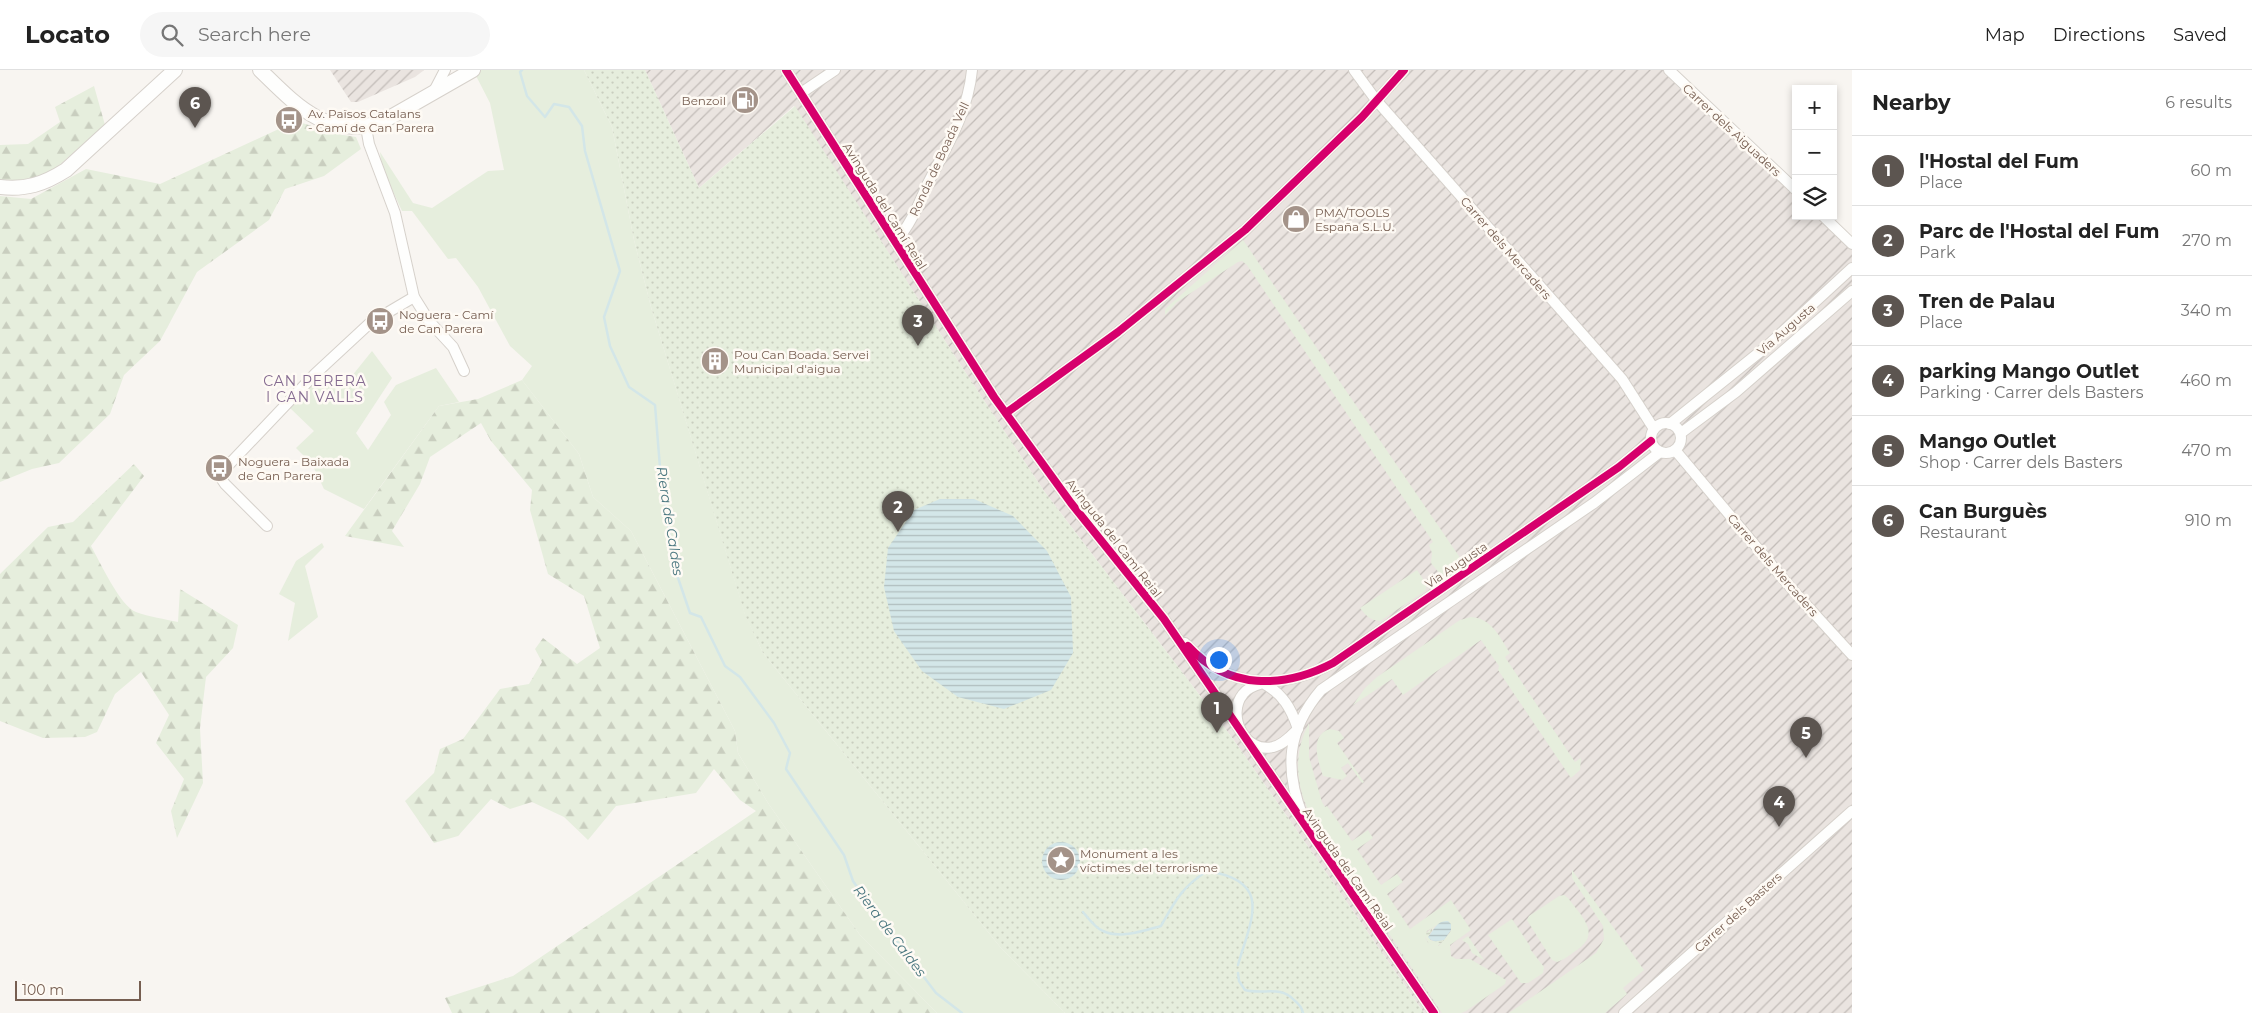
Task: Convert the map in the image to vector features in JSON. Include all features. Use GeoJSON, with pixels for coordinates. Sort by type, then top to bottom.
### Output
{"type":"FeatureCollection","features":[{"type":"Feature","properties":{"kind":"main road"},"geometry":{"type":"LineString","coordinates":[[0,187],[22,188],[36,185],[50,180],[66,170],[175,70]]}},
{"type":"Feature","properties":{"kind":"main road"},"geometry":{"type":"LineString","coordinates":[[260,70],[307,113],[340,126],[366,127],[388,119],[432,94],[453,75],[470,71]]}},
{"type":"Feature","properties":{"kind":"street"},"geometry":{"type":"LineString","coordinates":[[432,94],[445,70]]}},
{"type":"Feature","properties":{"kind":"street","name":"Avinguda del Camí Reial"},"geometry":{"type":"LineString","coordinates":[[786,70],[1006,413],[1071,503],[1164,619],[1242,736],[1434,1013]]}},
{"type":"Feature","properties":{"kind":"street"},"geometry":{"type":"LineString","coordinates":[[801,93],[835,70]]}},
{"type":"Feature","properties":{"kind":"street","name":"Ronda de Boada Vell"},"geometry":{"type":"LineString","coordinates":[[895,242],[908,226],[960,119],[968,100],[972,70]]}},
{"type":"Feature","properties":{"kind":"street","name":"Carrer dels Mercaders"},"geometry":{"type":"LineString","coordinates":[[1354,70],[1376,100],[1622,379],[1654,429]]}},
{"type":"Feature","properties":{"kind":"street"},"geometry":{"type":"LineString","coordinates":[[1006,413],[1118,332],[1245,230],[1362,117],[1404,70]]}},
{"type":"Feature","properties":{"kind":"street","name":"Carrer dels Aiguaders"},"geometry":{"type":"LineString","coordinates":[[1668,70],[1792,186]]}},
{"type":"Feature","properties":{"kind":"street"},"geometry":{"type":"LineString","coordinates":[[366,127],[369,144],[395,213],[414,297],[429,321],[454,347],[464,371]]}},
{"type":"Feature","properties":{"kind":"street"},"geometry":{"type":"LineString","coordinates":[[1827,220],[1852,244]]}},
{"type":"Feature","properties":{"kind":"street","name":"Via Augusta"},"geometry":{"type":"LineString","coordinates":[[1670,424],[1773,342],[1852,268]]}},
{"type":"Feature","properties":{"kind":"street","name":"Via Augusta"},"geometry":{"type":"LineString","coordinates":[[1681,433],[1736,392],[1852,291]]}},
{"type":"Feature","properties":{"kind":"street"},"geometry":{"type":"LineString","coordinates":[[267,526],[224,484],[219,475],[314,374],[370,323],[414,297]]}},
{"type":"Feature","properties":{"kind":"street"},"geometry":{"type":"LineString","coordinates":[[1670,424],[1681,433],[1681,443],[1670,453],[1660,452],[1653,446],[1651,441],[1654,429],[1659,425],[1670,424]]}},
{"type":"Feature","properties":{"kind":"street","name":"Via Augusta"},"geometry":{"type":"LineString","coordinates":[[1164,619],[1192,651],[1214,668],[1244,680],[1263,683],[1290,680],[1314,673],[1333,663],[1619,468],[1651,441]]}},
{"type":"Feature","properties":{"kind":"street","name":"Carrer dels Mercaders"},"geometry":{"type":"LineString","coordinates":[[1675,450],[1791,588],[1852,655]]}},
{"type":"Feature","properties":{"kind":"street"},"geometry":{"type":"LineString","coordinates":[[1310,834],[1296,798],[1291,777],[1291,750],[1308,705],[1322,690],[1594,504],[1660,452]]}},
{"type":"Feature","properties":{"kind":"street","name":"Via Augusta"},"geometry":{"type":"LineString","coordinates":[[1263,683],[1276,690],[1284,699],[1298,729]]}},
{"type":"Feature","properties":{"kind":"street","name":"Via Augusta"},"geometry":{"type":"LineString","coordinates":[[1242,736],[1237,722],[1236,711],[1239,700],[1244,692],[1263,683]]}},
{"type":"Feature","properties":{"kind":"street"},"geometry":{"type":"LineString","coordinates":[[1242,736],[1252,743],[1271,748],[1286,741],[1298,729]]}},
{"type":"Feature","properties":{"kind":"street","name":"Carrer dels Basters"},"geometry":{"type":"LineString","coordinates":[[1624,1013],[1852,811]]}},
{"type":"Feature","properties":{"kind":"shaded area"},"geometry":{"type":"Polygon","coordinates":[[[330,70],[424,70],[415,77],[358,102],[351,102],[330,70]]]}},
{"type":"Feature","properties":{"kind":"shaded area"},"geometry":{"type":"Polygon","coordinates":[[[645,70],[1675,70],[1792,181],[1792,220],[1833,220],[1852,238],[1852,1013],[1424,1013],[1233,739],[1044,491],[794,106],[699,188],[645,70]]]}},
{"type":"Feature","properties":{"kind":"shaded area"},"geometry":{"type":"Polygon","coordinates":[[[940,499],[974,499],[1013,516],[1047,551],[1071,597],[1073,653],[1051,690],[1004,709],[958,697],[922,671],[894,631],[884,587],[888,548],[914,510],[940,499]]]}},
{"type":"Feature","properties":{"kind":"shaded area"},"geometry":{"type":"Polygon","coordinates":[[[1061,842],[1074,848],[1080,861],[1074,874],[1061,880],[1048,874],[1042,861],[1048,848],[1061,842]]]}},
{"type":"Feature","properties":{"kind":"shaded area"},"geometry":{"type":"Polygon","coordinates":[[[1448,921],[1451,924],[1451,930],[1444,940],[1435,941],[1428,937],[1441,922],[1448,921]]]}},
{"type":"Feature","properties":{"kind":"green space"},"geometry":{"type":"Polygon","coordinates":[[[473,70],[584,70],[612,127],[634,240],[651,307],[745,614],[763,653],[1001,948],[1065,1013],[937,1013],[860,935],[768,803],[738,753],[735,731],[631,531],[593,497],[579,454],[522,380],[532,366],[510,346],[478,287],[456,258],[448,259],[412,211],[402,211],[382,168],[380,152],[413,203],[432,208],[488,171],[504,170],[490,103],[473,70]]]}},
{"type":"Feature","properties":{"kind":"green space"},"geometry":{"type":"Polygon","coordinates":[[[584,70],[645,70],[699,188],[795,106],[956,358],[1044,491],[1233,739],[1424,1013],[1065,1013],[1001,948],[763,653],[745,615],[651,307],[634,240],[612,127],[584,70]]]}},
{"type":"Feature","properties":{"kind":"green space"},"geometry":{"type":"Polygon","coordinates":[[[94,86],[105,125],[48,175],[14,181],[0,180],[0,145],[28,144],[60,122],[55,107],[94,86]]]}},
{"type":"Feature","properties":{"kind":"green space"},"geometry":{"type":"Polygon","coordinates":[[[296,121],[337,134],[356,137],[361,149],[324,176],[285,189],[269,220],[197,272],[160,341],[124,375],[110,414],[59,463],[32,469],[0,482],[0,196],[31,199],[86,169],[160,184],[296,121]]]}},
{"type":"Feature","properties":{"kind":"green space"},"geometry":{"type":"Polygon","coordinates":[[[1243,240],[1465,565],[1444,579],[1431,563],[1432,553],[1429,545],[1433,542],[1247,265],[1242,261],[1238,262],[1177,302],[1165,315],[1165,309],[1243,240]]]}},
{"type":"Feature","properties":{"kind":"green space"},"geometry":{"type":"Polygon","coordinates":[[[372,351],[392,378],[356,433],[368,450],[391,415],[384,402],[396,385],[436,368],[459,402],[439,406],[364,509],[324,489],[312,464],[296,448],[314,431],[290,408],[320,375],[339,392],[372,351]]]}},
{"type":"Feature","properties":{"kind":"green space"},"geometry":{"type":"Polygon","coordinates":[[[522,380],[579,454],[593,497],[631,531],[735,731],[738,753],[768,803],[860,935],[937,1013],[452,1013],[445,998],[513,976],[756,811],[740,800],[714,769],[696,793],[616,806],[588,840],[564,817],[532,802],[510,809],[491,799],[458,836],[434,843],[405,801],[434,773],[440,749],[463,739],[500,689],[529,684],[542,662],[535,649],[543,638],[577,664],[600,648],[584,596],[548,574],[530,510],[532,490],[491,441],[481,423],[430,457],[420,484],[392,531],[404,547],[345,536],[439,406],[478,399],[522,380]]]}},
{"type":"Feature","properties":{"kind":"green space"},"geometry":{"type":"Polygon","coordinates":[[[134,464],[144,476],[91,546],[117,593],[136,612],[178,622],[180,589],[238,625],[233,648],[206,677],[200,728],[203,783],[177,838],[171,811],[184,779],[156,743],[169,715],[141,672],[115,694],[97,732],[85,737],[43,738],[0,721],[0,574],[48,527],[73,522],[134,464]]]}},
{"type":"Feature","properties":{"kind":"green space"},"geometry":{"type":"Polygon","coordinates":[[[322,543],[324,547],[305,566],[318,617],[288,641],[295,603],[279,594],[296,561],[322,543]]]}},
{"type":"Feature","properties":{"kind":"green space"},"geometry":{"type":"Polygon","coordinates":[[[1417,570],[1427,585],[1425,591],[1380,621],[1368,617],[1360,608],[1417,570]]]}},
{"type":"Feature","properties":{"kind":"green space"},"geometry":{"type":"Polygon","coordinates":[[[1471,617],[1485,621],[1499,635],[1510,653],[1505,657],[1575,762],[1581,758],[1580,770],[1571,778],[1498,670],[1499,666],[1481,640],[1403,695],[1392,679],[1353,705],[1365,688],[1377,677],[1460,620],[1471,617]]]}},
{"type":"Feature","properties":{"kind":"green space"},"geometry":{"type":"Polygon","coordinates":[[[1309,723],[1309,757],[1325,807],[1327,806],[1352,841],[1368,830],[1373,838],[1357,849],[1381,885],[1397,874],[1403,882],[1387,894],[1410,929],[1451,900],[1471,930],[1450,945],[1451,956],[1456,959],[1470,959],[1506,980],[1505,984],[1466,1011],[1461,1013],[1442,1013],[1313,820],[1303,796],[1298,772],[1298,760],[1309,723]],[[1442,922],[1427,931],[1425,938],[1429,944],[1439,946],[1451,930],[1442,922]]]}},
{"type":"Feature","properties":{"kind":"green space"},"geometry":{"type":"Polygon","coordinates":[[[1330,729],[1339,731],[1344,738],[1337,743],[1364,782],[1362,783],[1348,763],[1341,768],[1347,776],[1342,780],[1323,776],[1317,756],[1317,743],[1323,732],[1330,729]]]}},
{"type":"Feature","properties":{"kind":"green space"},"geometry":{"type":"Polygon","coordinates":[[[1572,870],[1644,970],[1623,988],[1627,994],[1605,1013],[1509,1013],[1596,953],[1604,939],[1603,926],[1572,878],[1572,870]]]}},
{"type":"Feature","properties":{"kind":"green space"},"geometry":{"type":"Polygon","coordinates":[[[1564,895],[1583,918],[1589,931],[1584,944],[1557,962],[1552,960],[1527,920],[1529,916],[1559,896],[1564,895]]]}},
{"type":"Feature","properties":{"kind":"green space"},"geometry":{"type":"Polygon","coordinates":[[[1512,919],[1530,946],[1530,949],[1544,967],[1543,973],[1528,983],[1521,983],[1488,935],[1512,919]]]}},
{"type":"Feature","properties":{"kind":"green space"},"geometry":{"type":"Polygon","coordinates":[[[1435,926],[1428,937],[1432,941],[1444,940],[1437,947],[1429,944],[1424,935],[1435,926]]]}},
{"type":"Feature","properties":{"kind":"green space"},"geometry":{"type":"Polygon","coordinates":[[[1468,936],[1484,960],[1472,953],[1468,944],[1462,940],[1468,936]]]}},
{"type":"Feature","properties":{"kind":"waterway","name":"Riera de Caldes"},"geometry":{"type":"LineString","coordinates":[[522,70],[520,72],[527,96],[545,117],[554,104],[569,107],[582,126],[585,151],[620,271],[604,317],[610,346],[629,387],[655,405],[661,480],[676,572],[690,613],[701,617],[725,666],[740,677],[774,723],[790,753],[786,769],[844,855],[853,881],[936,993],[962,1013]]}},
{"type":"Feature","properties":{"kind":"waterway"},"geometry":{"type":"LineString","coordinates":[[1083,912],[1100,930],[1117,934],[1139,932],[1161,926],[1185,889],[1207,871],[1228,876],[1242,883],[1250,893],[1252,904],[1252,918],[1238,965]]}},
{"type":"Feature","properties":{"kind":"waterway"},"geometry":{"type":"LineString","coordinates":[[1238,973],[1239,981],[1245,990],[1277,992],[1289,995],[1299,1004],[1303,1013]]}},
{"type":"Feature","properties":{"kind":"cycle path"},"geometry":{"type":"LineString","coordinates":[[786,70],[994,397],[1071,503],[1164,619],[1434,1013]]}},
{"type":"Feature","properties":{"kind":"cycle path"},"geometry":{"type":"LineString","coordinates":[[1006,413],[1118,332],[1245,230],[1362,117],[1404,70]]}},
{"type":"Feature","properties":{"kind":"cycle path"},"geometry":{"type":"LineString","coordinates":[[1188,646],[1220,671],[1238,678],[1276,681],[1314,672],[1333,663],[1619,467],[1651,441]]}},
{"type":"Feature","properties":{"kind":"place","name":"Benzoil"},"geometry":{"type":"Point","coordinates":[745,100]}},
{"type":"Feature","properties":{"kind":"place","name":"Av. Països Catalans - Camí de Can Parera"},"geometry":{"type":"Point","coordinates":[289,120]}},
{"type":"Feature","properties":{"kind":"place","name":"Can Burguès"},"geometry":{"type":"Point","coordinates":[195,128]}},
{"type":"Feature","properties":{"kind":"place","name":"PMA/TOOLS España S.L.U."},"geometry":{"type":"Point","coordinates":[1296,219]}},
{"type":"Feature","properties":{"kind":"place","name":"Noguera - Camí de Can Parera"},"geometry":{"type":"Point","coordinates":[380,321]}},
{"type":"Feature","properties":{"kind":"place","name":"Tren de Palau"},"geometry":{"type":"Point","coordinates":[918,346]}},
{"type":"Feature","properties":{"kind":"place","name":"Pou Can Boada. Servei Municipal d'aigua"},"geometry":{"type":"Point","coordinates":[715,361]}},
{"type":"Feature","properties":{"kind":"place","name":"Noguera - Baixada de Can Parera"},"geometry":{"type":"Point","coordinates":[219,468]}},
{"type":"Feature","properties":{"kind":"place","name":"Parc de l'Hostal del Fum"},"geometry":{"type":"Point","coordinates":[898,532]}},
{"type":"Feature","properties":{"kind":"place","name":"l'Hostal del Fum"},"geometry":{"type":"Point","coordinates":[1217,733]}},
{"type":"Feature","properties":{"kind":"place","name":"Mango Outlet"},"geometry":{"type":"Point","coordinates":[1806,758]}},
{"type":"Feature","properties":{"kind":"place","name":"parking Mango Outlet"},"geometry":{"type":"Point","coordinates":[1779,827]}},
{"type":"Feature","properties":{"kind":"place","name":"Monument a les víctimes del terrorisme"},"geometry":{"type":"Point","coordinates":[1061,860]}},
{"type":"Feature","properties":{"kind":"district","name":"CAN PERERA I CAN VALLS"},"geometry":{"type":"Point","coordinates":[315,390]}}]}
